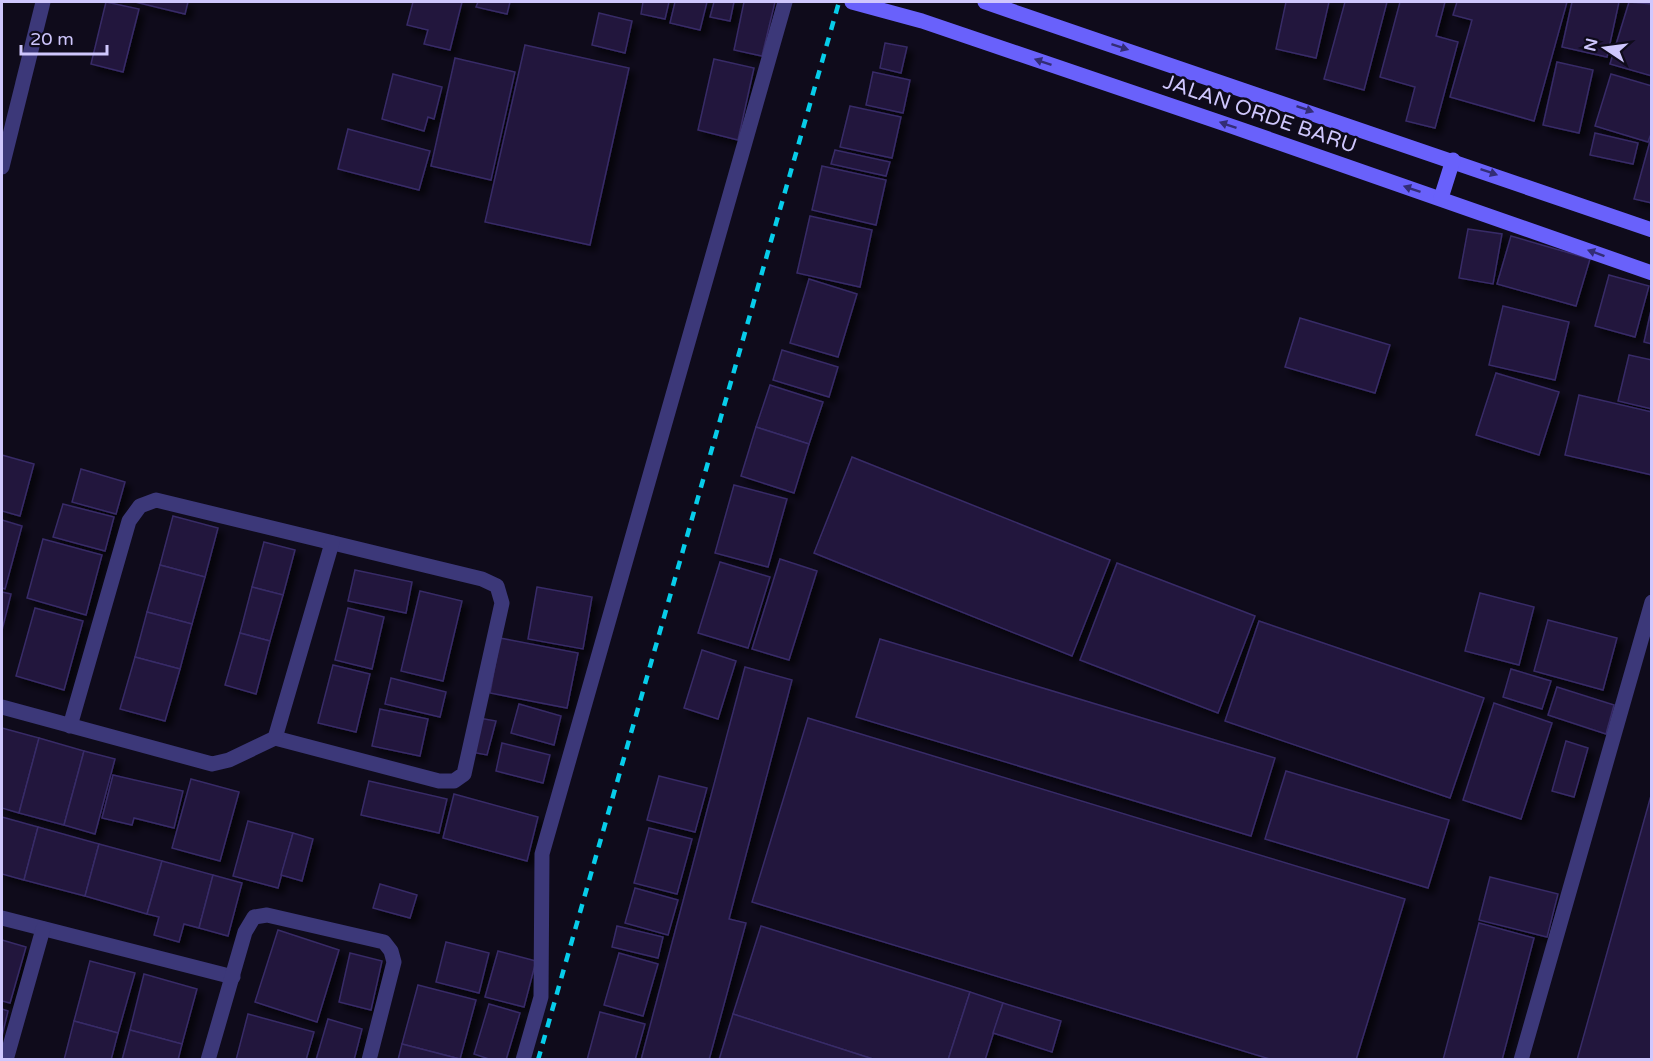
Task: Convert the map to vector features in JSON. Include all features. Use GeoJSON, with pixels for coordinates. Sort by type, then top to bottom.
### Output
{"type":"FeatureCollection","features":[{"type":"Feature","properties":{"kind":"main road","name":"JALAN ORDE BARU"},"geometry":{"type":"LineString","coordinates":[[852,2],[922,21],[1441,198],[1652,273]]}},
{"type":"Feature","properties":{"kind":"main road","name":"JALAN ORDE BARU"},"geometry":{"type":"LineString","coordinates":[[985,2],[1453,160],[1652,230]]}},
{"type":"Feature","properties":{"kind":"main road"},"geometry":{"type":"LineString","coordinates":[[1441,198],[1453,160]]}},
{"type":"Feature","properties":{"kind":"street"},"geometry":{"type":"LineString","coordinates":[[2,167],[43,2]]}},
{"type":"Feature","properties":{"kind":"street"},"geometry":{"type":"LineString","coordinates":[[523,1059],[541,997],[542,854],[785,2]]}},
{"type":"Feature","properties":{"kind":"street"},"geometry":{"type":"LineString","coordinates":[[2,707],[70,726],[212,764],[229,760],[275,738],[439,781],[454,781],[464,774],[502,603],[497,586],[482,579],[156,500],[140,506],[129,521],[70,726]]}},
{"type":"Feature","properties":{"kind":"street"},"geometry":{"type":"LineString","coordinates":[[275,738],[332,543]]}},
{"type":"Feature","properties":{"kind":"street"},"geometry":{"type":"LineString","coordinates":[[1521,1059],[1652,602]]}},
{"type":"Feature","properties":{"kind":"street"},"geometry":{"type":"LineString","coordinates":[[208,1059],[245,932],[254,917],[267,915],[384,942],[391,951],[394,962],[369,1059]]}},
{"type":"Feature","properties":{"kind":"street"},"geometry":{"type":"LineString","coordinates":[[2,918],[233,977]]}},
{"type":"Feature","properties":{"kind":"street"},"geometry":{"type":"LineString","coordinates":[[6,1059],[43,929]]}},
{"type":"Feature","properties":{"kind":"building"},"geometry":{"type":"Polygon","coordinates":[[[106,2],[139,9],[123,72],[91,64],[106,2]]]}},
{"type":"Feature","properties":{"kind":"building"},"geometry":{"type":"Polygon","coordinates":[[[135,2],[188,2],[185,14],[135,2]]]}},
{"type":"Feature","properties":{"kind":"building"},"geometry":{"type":"Polygon","coordinates":[[[413,2],[462,2],[450,50],[424,44],[428,30],[407,25],[413,2]]]}},
{"type":"Feature","properties":{"kind":"building"},"geometry":{"type":"Polygon","coordinates":[[[478,2],[510,2],[507,14],[476,7],[478,2]]]}},
{"type":"Feature","properties":{"kind":"building"},"geometry":{"type":"Polygon","coordinates":[[[643,2],[669,2],[665,19],[641,14],[643,2]]]}},
{"type":"Feature","properties":{"kind":"building"},"geometry":{"type":"Polygon","coordinates":[[[675,2],[707,2],[700,30],[670,23],[675,2]]]}},
{"type":"Feature","properties":{"kind":"building"},"geometry":{"type":"Polygon","coordinates":[[[714,2],[734,2],[730,21],[710,17],[714,2]]]}},
{"type":"Feature","properties":{"kind":"building"},"geometry":{"type":"Polygon","coordinates":[[[744,2],[775,2],[762,56],[734,50],[744,2]]]}},
{"type":"Feature","properties":{"kind":"building"},"geometry":{"type":"Polygon","coordinates":[[[1286,2],[1329,2],[1316,58],[1276,49],[1286,2]]]}},
{"type":"Feature","properties":{"kind":"building"},"geometry":{"type":"Polygon","coordinates":[[[1345,2],[1387,2],[1364,90],[1324,79],[1345,2]]]}},
{"type":"Feature","properties":{"kind":"building"},"geometry":{"type":"Polygon","coordinates":[[[1400,2],[1445,2],[1436,36],[1458,42],[1435,128],[1406,121],[1415,87],[1380,77],[1400,2]]]}},
{"type":"Feature","properties":{"kind":"building"},"geometry":{"type":"Polygon","coordinates":[[[1457,2],[1567,2],[1534,121],[1450,97],[1472,20],[1453,15],[1457,2]]]}},
{"type":"Feature","properties":{"kind":"building"},"geometry":{"type":"Polygon","coordinates":[[[1572,2],[1619,2],[1607,57],[1562,47],[1572,2]]]}},
{"type":"Feature","properties":{"kind":"building"},"geometry":{"type":"Polygon","coordinates":[[[1629,2],[1652,4],[1652,76],[1610,64],[1629,2]]]}},
{"type":"Feature","properties":{"kind":"building"},"geometry":{"type":"Polygon","coordinates":[[[599,13],[632,21],[625,53],[592,45],[599,13]]]}},
{"type":"Feature","properties":{"kind":"building"},"geometry":{"type":"Polygon","coordinates":[[[885,43],[907,47],[901,73],[880,68],[885,43]]]}},
{"type":"Feature","properties":{"kind":"building"},"geometry":{"type":"Polygon","coordinates":[[[525,45],[629,68],[590,245],[485,222],[525,45]]]}},
{"type":"Feature","properties":{"kind":"building"},"geometry":{"type":"Polygon","coordinates":[[[455,58],[515,72],[491,180],[431,166],[455,58]]]}},
{"type":"Feature","properties":{"kind":"building"},"geometry":{"type":"Polygon","coordinates":[[[714,59],[754,68],[738,140],[698,130],[714,59]]]}},
{"type":"Feature","properties":{"kind":"building"},"geometry":{"type":"Polygon","coordinates":[[[1557,62],[1593,70],[1579,133],[1543,125],[1557,62]]]}},
{"type":"Feature","properties":{"kind":"building"},"geometry":{"type":"Polygon","coordinates":[[[873,72],[910,80],[903,113],[866,105],[873,72]]]}},
{"type":"Feature","properties":{"kind":"building"},"geometry":{"type":"Polygon","coordinates":[[[393,74],[442,87],[434,119],[428,117],[424,131],[382,119],[393,74]]]}},
{"type":"Feature","properties":{"kind":"building"},"geometry":{"type":"Polygon","coordinates":[[[1611,74],[1652,86],[1652,131],[1648,142],[1595,126],[1611,74]]]}},
{"type":"Feature","properties":{"kind":"building"},"geometry":{"type":"Polygon","coordinates":[[[850,106],[901,117],[892,158],[840,147],[850,106]]]}},
{"type":"Feature","properties":{"kind":"building"},"geometry":{"type":"Polygon","coordinates":[[[348,129],[430,151],[419,190],[338,169],[348,129]]]}},
{"type":"Feature","properties":{"kind":"building"},"geometry":{"type":"Polygon","coordinates":[[[1595,133],[1638,143],[1633,164],[1590,155],[1595,133]]]}},
{"type":"Feature","properties":{"kind":"building"},"geometry":{"type":"Polygon","coordinates":[[[1652,134],[1652,203],[1634,199],[1652,134]]]}},
{"type":"Feature","properties":{"kind":"building"},"geometry":{"type":"Polygon","coordinates":[[[835,150],[890,162],[886,176],[831,164],[835,150]]]}},
{"type":"Feature","properties":{"kind":"building"},"geometry":{"type":"Polygon","coordinates":[[[822,166],[886,180],[876,225],[812,210],[822,166]]]}},
{"type":"Feature","properties":{"kind":"building"},"geometry":{"type":"Polygon","coordinates":[[[810,216],[872,230],[860,287],[797,273],[810,216]]]}},
{"type":"Feature","properties":{"kind":"building"},"geometry":{"type":"Polygon","coordinates":[[[1468,229],[1502,234],[1493,284],[1459,278],[1468,229]]]}},
{"type":"Feature","properties":{"kind":"building"},"geometry":{"type":"Polygon","coordinates":[[[1511,236],[1590,259],[1576,306],[1497,284],[1511,236]]]}},
{"type":"Feature","properties":{"kind":"building"},"geometry":{"type":"Polygon","coordinates":[[[1609,275],[1649,286],[1635,337],[1595,326],[1609,275]]]}},
{"type":"Feature","properties":{"kind":"building"},"geometry":{"type":"Polygon","coordinates":[[[809,279],[857,294],[838,357],[790,343],[809,279]]]}},
{"type":"Feature","properties":{"kind":"building"},"geometry":{"type":"Polygon","coordinates":[[[1503,306],[1569,322],[1555,380],[1489,365],[1503,306]]]}},
{"type":"Feature","properties":{"kind":"building"},"geometry":{"type":"Polygon","coordinates":[[[1652,306],[1652,344],[1644,342],[1652,306]]]}},
{"type":"Feature","properties":{"kind":"building"},"geometry":{"type":"Polygon","coordinates":[[[1300,318],[1390,345],[1375,393],[1285,367],[1300,318]]]}},
{"type":"Feature","properties":{"kind":"building"},"geometry":{"type":"Polygon","coordinates":[[[782,350],[838,367],[829,397],[773,380],[782,350]]]}},
{"type":"Feature","properties":{"kind":"building"},"geometry":{"type":"Polygon","coordinates":[[[1629,355],[1652,360],[1652,409],[1618,401],[1629,355]]]}},
{"type":"Feature","properties":{"kind":"building"},"geometry":{"type":"Polygon","coordinates":[[[1496,373],[1559,392],[1539,455],[1476,435],[1496,373]]]}},
{"type":"Feature","properties":{"kind":"building"},"geometry":{"type":"Polygon","coordinates":[[[770,385],[823,402],[809,444],[756,427],[770,385]]]}},
{"type":"Feature","properties":{"kind":"building"},"geometry":{"type":"Polygon","coordinates":[[[1579,395],[1652,412],[1652,475],[1565,455],[1579,395]]]}},
{"type":"Feature","properties":{"kind":"building"},"geometry":{"type":"Polygon","coordinates":[[[756,427],[809,444],[794,493],[741,476],[756,427]]]}},
{"type":"Feature","properties":{"kind":"building"},"geometry":{"type":"Polygon","coordinates":[[[2,455],[34,464],[20,516],[2,511],[2,455]]]}},
{"type":"Feature","properties":{"kind":"building"},"geometry":{"type":"Polygon","coordinates":[[[852,457],[1110,560],[1072,656],[814,553],[852,457]]]}},
{"type":"Feature","properties":{"kind":"building"},"geometry":{"type":"Polygon","coordinates":[[[81,469],[125,482],[116,514],[72,502],[81,469]]]}},
{"type":"Feature","properties":{"kind":"building"},"geometry":{"type":"Polygon","coordinates":[[[734,485],[787,499],[768,567],[715,553],[734,485]]]}},
{"type":"Feature","properties":{"kind":"building"},"geometry":{"type":"Polygon","coordinates":[[[63,504],[114,517],[105,551],[53,537],[63,504]]]}},
{"type":"Feature","properties":{"kind":"building"},"geometry":{"type":"Polygon","coordinates":[[[173,516],[218,528],[205,577],[160,565],[173,516]]]}},
{"type":"Feature","properties":{"kind":"building"},"geometry":{"type":"Polygon","coordinates":[[[2,520],[22,526],[5,589],[2,588],[2,520]]]}},
{"type":"Feature","properties":{"kind":"building"},"geometry":{"type":"Polygon","coordinates":[[[43,539],[102,555],[86,615],[27,598],[43,539]]]}},
{"type":"Feature","properties":{"kind":"building"},"geometry":{"type":"Polygon","coordinates":[[[264,542],[295,550],[283,595],[252,587],[264,542]]]}},
{"type":"Feature","properties":{"kind":"building"},"geometry":{"type":"Polygon","coordinates":[[[780,559],[817,571],[789,660],[752,649],[780,559]]]}},
{"type":"Feature","properties":{"kind":"building"},"geometry":{"type":"Polygon","coordinates":[[[720,562],[770,577],[748,648],[698,633],[720,562]]]}},
{"type":"Feature","properties":{"kind":"building"},"geometry":{"type":"Polygon","coordinates":[[[1117,563],[1255,616],[1218,713],[1080,660],[1117,563]]]}},
{"type":"Feature","properties":{"kind":"building"},"geometry":{"type":"Polygon","coordinates":[[[160,565],[205,577],[192,624],[147,612],[160,565]]]}},
{"type":"Feature","properties":{"kind":"building"},"geometry":{"type":"Polygon","coordinates":[[[355,570],[412,582],[406,613],[348,601],[355,570]]]}},
{"type":"Feature","properties":{"kind":"building"},"geometry":{"type":"Polygon","coordinates":[[[252,587],[283,595],[270,641],[240,633],[252,587]]]}},
{"type":"Feature","properties":{"kind":"building"},"geometry":{"type":"Polygon","coordinates":[[[537,587],[592,597],[583,649],[528,639],[537,587]]]}},
{"type":"Feature","properties":{"kind":"building"},"geometry":{"type":"Polygon","coordinates":[[[420,591],[462,601],[443,681],[401,671],[420,591]]]}},
{"type":"Feature","properties":{"kind":"building"},"geometry":{"type":"Polygon","coordinates":[[[2,592],[11,594],[2,630],[2,592]]]}},
{"type":"Feature","properties":{"kind":"building"},"geometry":{"type":"Polygon","coordinates":[[[1480,593],[1534,607],[1519,665],[1465,651],[1480,593]]]}},
{"type":"Feature","properties":{"kind":"building"},"geometry":{"type":"Polygon","coordinates":[[[35,608],[83,621],[64,690],[16,676],[35,608]]]}},
{"type":"Feature","properties":{"kind":"building"},"geometry":{"type":"Polygon","coordinates":[[[348,608],[384,617],[372,669],[335,660],[348,608]]]}},
{"type":"Feature","properties":{"kind":"building"},"geometry":{"type":"Polygon","coordinates":[[[147,612],[192,624],[180,669],[135,657],[147,612]]]}},
{"type":"Feature","properties":{"kind":"building"},"geometry":{"type":"Polygon","coordinates":[[[1548,620],[1617,638],[1603,690],[1534,671],[1548,620]]]}},
{"type":"Feature","properties":{"kind":"building"},"geometry":{"type":"Polygon","coordinates":[[[1259,621],[1484,698],[1450,798],[1225,721],[1259,621]]]}},
{"type":"Feature","properties":{"kind":"building"},"geometry":{"type":"Polygon","coordinates":[[[240,633],[270,641],[256,694],[225,685],[240,633]]]}},
{"type":"Feature","properties":{"kind":"building"},"geometry":{"type":"Polygon","coordinates":[[[500,638],[578,653],[567,708],[490,693],[500,638]]]}},
{"type":"Feature","properties":{"kind":"building"},"geometry":{"type":"Polygon","coordinates":[[[880,639],[1275,758],[1251,836],[856,717],[880,639]]]}},
{"type":"Feature","properties":{"kind":"building"},"geometry":{"type":"Polygon","coordinates":[[[702,650],[736,661],[718,719],[684,708],[702,650]]]}},
{"type":"Feature","properties":{"kind":"building"},"geometry":{"type":"Polygon","coordinates":[[[135,657],[180,669],[165,721],[120,709],[135,657]]]}},
{"type":"Feature","properties":{"kind":"building"},"geometry":{"type":"Polygon","coordinates":[[[333,665],[370,674],[356,732],[318,723],[333,665]]]}},
{"type":"Feature","properties":{"kind":"building"},"geometry":{"type":"Polygon","coordinates":[[[745,667],[792,680],[729,919],[746,923],[709,1060],[641,1060],[745,667]]]}},
{"type":"Feature","properties":{"kind":"building"},"geometry":{"type":"Polygon","coordinates":[[[1511,669],[1551,681],[1542,709],[1503,697],[1511,669]]]}},
{"type":"Feature","properties":{"kind":"building"},"geometry":{"type":"Polygon","coordinates":[[[391,678],[446,692],[440,717],[385,704],[391,678]]]}},
{"type":"Feature","properties":{"kind":"building"},"geometry":{"type":"Polygon","coordinates":[[[1557,687],[1614,705],[1606,734],[1548,715],[1557,687]]]}},
{"type":"Feature","properties":{"kind":"building"},"geometry":{"type":"Polygon","coordinates":[[[1494,703],[1552,723],[1521,819],[1463,800],[1494,703]]]}},
{"type":"Feature","properties":{"kind":"building"},"geometry":{"type":"Polygon","coordinates":[[[519,704],[561,716],[554,745],[511,733],[519,704]]]}},
{"type":"Feature","properties":{"kind":"building"},"geometry":{"type":"Polygon","coordinates":[[[380,709],[428,719],[420,756],[372,746],[380,709]]]}},
{"type":"Feature","properties":{"kind":"building"},"geometry":{"type":"Polygon","coordinates":[[[479,718],[496,721],[487,755],[471,752],[479,718]]]}},
{"type":"Feature","properties":{"kind":"building"},"geometry":{"type":"Polygon","coordinates":[[[808,718],[1405,899],[1356,1060],[1273,1060],[752,902],[808,718]]]}},
{"type":"Feature","properties":{"kind":"building"},"geometry":{"type":"Polygon","coordinates":[[[2,728],[39,738],[19,813],[2,808],[2,728]]]}},
{"type":"Feature","properties":{"kind":"building"},"geometry":{"type":"Polygon","coordinates":[[[39,738],[84,751],[64,825],[19,813],[39,738]]]}},
{"type":"Feature","properties":{"kind":"building"},"geometry":{"type":"Polygon","coordinates":[[[1566,741],[1588,748],[1574,797],[1552,791],[1566,741]]]}},
{"type":"Feature","properties":{"kind":"building"},"geometry":{"type":"Polygon","coordinates":[[[502,743],[550,755],[543,783],[496,771],[502,743]]]}},
{"type":"Feature","properties":{"kind":"building"},"geometry":{"type":"Polygon","coordinates":[[[84,751],[115,759],[95,834],[64,825],[84,751]]]}},
{"type":"Feature","properties":{"kind":"building"},"geometry":{"type":"Polygon","coordinates":[[[1286,771],[1449,820],[1428,888],[1265,839],[1286,771]]]}},
{"type":"Feature","properties":{"kind":"building"},"geometry":{"type":"Polygon","coordinates":[[[113,775],[183,791],[174,828],[134,818],[132,825],[102,818],[113,775]]]}},
{"type":"Feature","properties":{"kind":"building"},"geometry":{"type":"Polygon","coordinates":[[[659,776],[707,788],[695,832],[647,820],[659,776]]]}},
{"type":"Feature","properties":{"kind":"building"},"geometry":{"type":"Polygon","coordinates":[[[191,779],[239,792],[220,861],[172,848],[191,779]]]}},
{"type":"Feature","properties":{"kind":"building"},"geometry":{"type":"Polygon","coordinates":[[[369,781],[447,799],[439,833],[361,815],[369,781]]]}},
{"type":"Feature","properties":{"kind":"building"},"geometry":{"type":"Polygon","coordinates":[[[1652,792],[1652,1060],[1577,1060],[1652,792]]]}},
{"type":"Feature","properties":{"kind":"building"},"geometry":{"type":"Polygon","coordinates":[[[454,794],[538,817],[527,861],[443,838],[454,794]]]}},
{"type":"Feature","properties":{"kind":"building"},"geometry":{"type":"Polygon","coordinates":[[[2,817],[38,827],[24,880],[2,874],[2,817]]]}},
{"type":"Feature","properties":{"kind":"building"},"geometry":{"type":"Polygon","coordinates":[[[248,821],[293,833],[278,888],[233,876],[248,821]]]}},
{"type":"Feature","properties":{"kind":"building"},"geometry":{"type":"Polygon","coordinates":[[[38,827],[99,844],[85,896],[24,880],[38,827]]]}},
{"type":"Feature","properties":{"kind":"building"},"geometry":{"type":"Polygon","coordinates":[[[649,828],[692,839],[677,894],[634,883],[649,828]]]}},
{"type":"Feature","properties":{"kind":"building"},"geometry":{"type":"Polygon","coordinates":[[[293,833],[313,839],[302,881],[281,875],[293,833]]]}},
{"type":"Feature","properties":{"kind":"building"},"geometry":{"type":"Polygon","coordinates":[[[99,844],[162,861],[147,914],[85,896],[99,844]]]}},
{"type":"Feature","properties":{"kind":"building"},"geometry":{"type":"Polygon","coordinates":[[[162,861],[213,875],[199,928],[184,924],[179,942],[154,935],[159,917],[147,914],[162,861]]]}},
{"type":"Feature","properties":{"kind":"building"},"geometry":{"type":"Polygon","coordinates":[[[213,875],[242,883],[228,936],[199,928],[213,875]]]}},
{"type":"Feature","properties":{"kind":"building"},"geometry":{"type":"Polygon","coordinates":[[[1490,877],[1558,894],[1547,937],[1479,920],[1490,877]]]}},
{"type":"Feature","properties":{"kind":"building"},"geometry":{"type":"Polygon","coordinates":[[[380,884],[417,895],[410,918],[373,908],[380,884]]]}},
{"type":"Feature","properties":{"kind":"building"},"geometry":{"type":"Polygon","coordinates":[[[635,888],[678,900],[668,935],[625,923],[635,888]]]}},
{"type":"Feature","properties":{"kind":"building"},"geometry":{"type":"Polygon","coordinates":[[[1479,923],[1534,938],[1502,1060],[1443,1060],[1479,923]]]}},
{"type":"Feature","properties":{"kind":"building"},"geometry":{"type":"Polygon","coordinates":[[[617,926],[663,937],[658,958],[612,947],[617,926]]]}},
{"type":"Feature","properties":{"kind":"building"},"geometry":{"type":"Polygon","coordinates":[[[761,926],[970,992],[948,1060],[876,1060],[733,1014],[761,926]]]}},
{"type":"Feature","properties":{"kind":"building"},"geometry":{"type":"Polygon","coordinates":[[[278,930],[339,950],[317,1022],[255,1002],[278,930]]]}},
{"type":"Feature","properties":{"kind":"building"},"geometry":{"type":"Polygon","coordinates":[[[2,940],[26,947],[10,1003],[2,1001],[2,940]]]}},
{"type":"Feature","properties":{"kind":"building"},"geometry":{"type":"Polygon","coordinates":[[[446,942],[489,953],[479,993],[436,982],[446,942]]]}},
{"type":"Feature","properties":{"kind":"building"},"geometry":{"type":"Polygon","coordinates":[[[498,951],[536,961],[524,1007],[485,997],[498,951]]]}},
{"type":"Feature","properties":{"kind":"building"},"geometry":{"type":"Polygon","coordinates":[[[350,953],[382,961],[371,1010],[339,1002],[350,953]]]}},
{"type":"Feature","properties":{"kind":"building"},"geometry":{"type":"Polygon","coordinates":[[[619,953],[658,964],[643,1016],[604,1005],[619,953]]]}},
{"type":"Feature","properties":{"kind":"building"},"geometry":{"type":"Polygon","coordinates":[[[90,961],[135,973],[118,1033],[74,1021],[90,961]]]}},
{"type":"Feature","properties":{"kind":"building"},"geometry":{"type":"Polygon","coordinates":[[[144,974],[197,989],[182,1044],[130,1030],[144,974]]]}},
{"type":"Feature","properties":{"kind":"building"},"geometry":{"type":"Polygon","coordinates":[[[418,985],[476,1000],[460,1059],[402,1044],[418,985]]]}},
{"type":"Feature","properties":{"kind":"building"},"geometry":{"type":"Polygon","coordinates":[[[970,992],[1003,1003],[985,1060],[948,1060],[970,992]]]}},
{"type":"Feature","properties":{"kind":"building"},"geometry":{"type":"Polygon","coordinates":[[[1003,1003],[1061,1021],[1052,1052],[993,1033],[1003,1003]]]}},
{"type":"Feature","properties":{"kind":"building"},"geometry":{"type":"Polygon","coordinates":[[[489,1004],[520,1013],[506,1060],[492,1060],[474,1054],[489,1004]]]}},
{"type":"Feature","properties":{"kind":"building"},"geometry":{"type":"Polygon","coordinates":[[[2,1009],[8,1011],[2,1036],[2,1009]]]}},
{"type":"Feature","properties":{"kind":"building"},"geometry":{"type":"Polygon","coordinates":[[[600,1012],[645,1024],[635,1060],[587,1060],[600,1012]]]}},
{"type":"Feature","properties":{"kind":"building"},"geometry":{"type":"Polygon","coordinates":[[[248,1014],[314,1032],[306,1060],[236,1060],[248,1014]]]}},
{"type":"Feature","properties":{"kind":"building"},"geometry":{"type":"Polygon","coordinates":[[[733,1014],[876,1060],[719,1060],[733,1014]]]}},
{"type":"Feature","properties":{"kind":"building"},"geometry":{"type":"Polygon","coordinates":[[[328,1019],[362,1029],[354,1060],[316,1060],[328,1019]]]}},
{"type":"Feature","properties":{"kind":"building"},"geometry":{"type":"Polygon","coordinates":[[[74,1021],[118,1033],[111,1060],[64,1060],[74,1021]]]}},
{"type":"Feature","properties":{"kind":"building"},"geometry":{"type":"Polygon","coordinates":[[[130,1030],[182,1044],[178,1060],[122,1060],[130,1030]]]}},
{"type":"Feature","properties":{"kind":"building"},"geometry":{"type":"Polygon","coordinates":[[[402,1044],[460,1059],[462,1060],[398,1060],[402,1044]]]}},
{"type":"Feature","properties":{"kind":"railway"},"geometry":{"type":"LineString","coordinates":[[538,1060],[839,2]]}}]}
